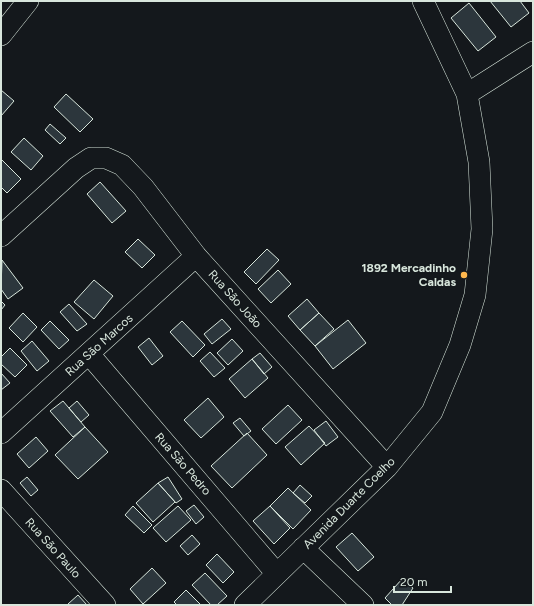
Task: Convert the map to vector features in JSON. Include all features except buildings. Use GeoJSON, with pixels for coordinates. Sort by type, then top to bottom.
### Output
{"type":"FeatureCollection","features":[{"type":"Feature","properties":{"kind":"street"},"geometry":{"type":"LineString","coordinates":[[1,35],[28,1]]}},
{"type":"Feature","properties":{"kind":"street","name":"Avenida Duarte Coelho"},"geometry":{"type":"LineString","coordinates":[[245,605],[387,467],[432,412],[460,345],[475,295],[482,229],[479,162],[467,94],[428,2]]}},
{"type":"Feature","properties":{"kind":"street"},"geometry":{"type":"LineString","coordinates":[[467,94],[533,52]]}},
{"type":"Feature","properties":{"kind":"street","name":"Rua São João"},"geometry":{"type":"LineString","coordinates":[[1,236],[76,168],[91,158],[106,158],[122,165],[143,187],[196,256],[387,467]]}},
{"type":"Feature","properties":{"kind":"street","name":"Rua São Marcos"},"geometry":{"type":"LineString","coordinates":[[1,433],[196,256]]}},
{"type":"Feature","properties":{"kind":"street","name":"Rua São Pedro"},"geometry":{"type":"LineString","coordinates":[[89,354],[277,574]]}},
{"type":"Feature","properties":{"kind":"street","name":"Rua São Paulo"},"geometry":{"type":"LineString","coordinates":[[1,490],[105,605]]}},
{"type":"Feature","properties":{"kind":"street"},"geometry":{"type":"LineString","coordinates":[[303,548],[363,605]]}},
{"type":"Feature","properties":{"kind":"place","name":"1892 Mercadinho Caldas"},"geometry":{"type":"Point","coordinates":[464,275]}}]}
